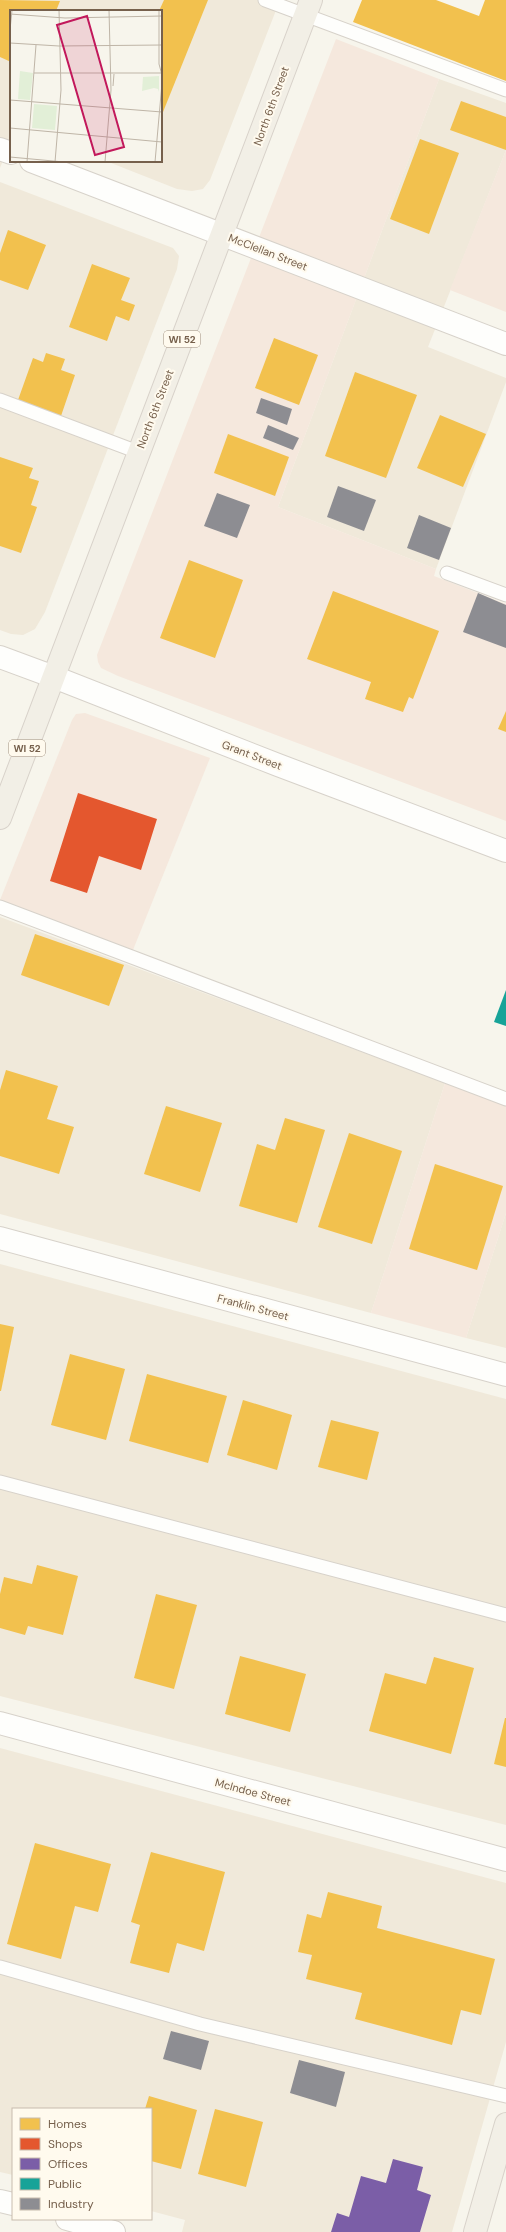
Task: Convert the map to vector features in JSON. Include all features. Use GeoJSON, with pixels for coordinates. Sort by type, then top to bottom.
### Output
{"type":"FeatureCollection","features":[{"type":"Feature","properties":{"kind":"main road","name":"North 6th Street"},"geometry":{"type":"LineString","coordinates":[[0,818],[308,8]]}},
{"type":"Feature","properties":{"kind":"main road"},"geometry":{"type":"LineString","coordinates":[[475,2232],[506,2124]]}},
{"type":"Feature","properties":{"kind":"street"},"geometry":{"type":"LineString","coordinates":[[0,149],[10,153]]}},
{"type":"Feature","properties":{"kind":"street","name":"McClellan Street"},"geometry":{"type":"LineString","coordinates":[[34,162],[506,344]]}},
{"type":"Feature","properties":{"kind":"street","name":"Grant Street"},"geometry":{"type":"LineString","coordinates":[[0,656],[278,765],[506,851]]}},
{"type":"Feature","properties":{"kind":"street","name":"Franklin Street"},"geometry":{"type":"LineString","coordinates":[[0,1238],[506,1375]]}},
{"type":"Feature","properties":{"kind":"street","name":"McIndoe Street"},"geometry":{"type":"LineString","coordinates":[[0,1723],[506,1860]]}},
{"type":"Feature","properties":{"kind":"street"},"geometry":{"type":"LineString","coordinates":[[0,2200],[12,2204]]}},
{"type":"Feature","properties":{"kind":"street"},"geometry":{"type":"LineString","coordinates":[[71,2220],[114,2232]]}},
{"type":"Feature","properties":{"kind":"lane"},"geometry":{"type":"LineString","coordinates":[[265,0],[308,8],[506,90]]}},
{"type":"Feature","properties":{"kind":"lane"},"geometry":{"type":"LineString","coordinates":[[0,400],[138,452]]}},
{"type":"Feature","properties":{"kind":"lane"},"geometry":{"type":"LineString","coordinates":[[447,573],[506,595]]}},
{"type":"Feature","properties":{"kind":"lane"},"geometry":{"type":"LineString","coordinates":[[0,907],[506,1099]]}},
{"type":"Feature","properties":{"kind":"lane"},"geometry":{"type":"LineString","coordinates":[[0,1482],[506,1615]]}},
{"type":"Feature","properties":{"kind":"lane"},"geometry":{"type":"LineString","coordinates":[[0,1967],[200,2024],[506,2096]]}},
{"type":"Feature","properties":{"kind":"shaded area"},"geometry":{"type":"Polygon","coordinates":[[[0,0],[280,0],[210,180],[203,189],[192,191],[177,189],[109,162],[162,162],[162,10],[10,10],[10,143],[0,168],[0,0]]]}},
{"type":"Feature","properties":{"kind":"shaded area"},"geometry":{"type":"Polygon","coordinates":[[[336,39],[439,79],[278,507],[436,569],[434,576],[506,604],[506,821],[118,676],[101,668],[98,662],[97,655],[336,39]]]}},
{"type":"Feature","properties":{"kind":"shaded area"},"geometry":{"type":"Polygon","coordinates":[[[439,79],[506,103],[506,150],[428,347],[506,378],[506,382],[436,569],[278,507],[439,79]]]}},
{"type":"Feature","properties":{"kind":"shaded area"},"geometry":{"type":"Polygon","coordinates":[[[506,150],[506,312],[450,290],[506,150]]]}},
{"type":"Feature","properties":{"kind":"shaded area"},"geometry":{"type":"Polygon","coordinates":[[[0,182],[173,248],[179,256],[177,269],[45,612],[35,629],[23,635],[11,634],[0,630],[0,182]]]}},
{"type":"Feature","properties":{"kind":"shaded area"},"geometry":{"type":"Polygon","coordinates":[[[85,713],[210,758],[133,950],[0,900],[72,720],[76,714],[85,713]]]}},
{"type":"Feature","properties":{"kind":"shaded area"},"geometry":{"type":"Polygon","coordinates":[[[0,917],[445,1083],[371,1313],[0,1214],[0,917]]]}},
{"type":"Feature","properties":{"kind":"shaded area"},"geometry":{"type":"Polygon","coordinates":[[[445,1083],[506,1106],[506,1213],[466,1338],[371,1313],[445,1083]]]}},
{"type":"Feature","properties":{"kind":"shaded area"},"geometry":{"type":"Polygon","coordinates":[[[506,1213],[506,1348],[466,1338],[506,1213]]]}},
{"type":"Feature","properties":{"kind":"shaded area"},"geometry":{"type":"Polygon","coordinates":[[[0,1264],[506,1399],[506,1825],[0,1696],[0,1264]]]}},
{"type":"Feature","properties":{"kind":"shaded area"},"geometry":{"type":"Polygon","coordinates":[[[0,1748],[506,1883],[506,2042],[452,2232],[182,2232],[185,2220],[152,2211],[152,2108],[12,2108],[12,2175],[0,2172],[0,1748]]]}},
{"type":"Feature","properties":{"kind":"building: Homes"},"geometry":{"type":"Polygon","coordinates":[[[0,0],[60,1],[56,10],[10,10],[10,62],[0,57],[0,0]]]}},
{"type":"Feature","properties":{"kind":"building: Homes"},"geometry":{"type":"Polygon","coordinates":[[[164,0],[208,0],[162,115],[162,10],[159,10],[164,0]]]}},
{"type":"Feature","properties":{"kind":"building: Homes"},"geometry":{"type":"Polygon","coordinates":[[[362,0],[436,0],[479,16],[485,0],[506,0],[506,81],[353,22],[362,0]]]}},
{"type":"Feature","properties":{"kind":"building: Homes"},"geometry":{"type":"Polygon","coordinates":[[[461,101],[506,117],[506,150],[450,130],[461,101]]]}},
{"type":"Feature","properties":{"kind":"building: Homes"},"geometry":{"type":"Polygon","coordinates":[[[420,139],[459,153],[429,234],[390,219],[420,139]]]}},
{"type":"Feature","properties":{"kind":"building: Homes"},"geometry":{"type":"Polygon","coordinates":[[[8,230],[46,245],[28,290],[0,280],[0,253],[8,230]]]}},
{"type":"Feature","properties":{"kind":"building: Homes"},"geometry":{"type":"Polygon","coordinates":[[[92,264],[130,278],[121,300],[135,305],[129,321],[116,316],[107,341],[69,327],[92,264]]]}},
{"type":"Feature","properties":{"kind":"building: Homes"},"geometry":{"type":"Polygon","coordinates":[[[274,338],[318,355],[299,405],[255,388],[274,338]]]}},
{"type":"Feature","properties":{"kind":"building: Homes"},"geometry":{"type":"Polygon","coordinates":[[[46,353],[65,359],[61,370],[75,375],[61,416],[18,400],[33,358],[43,362],[46,353]]]}},
{"type":"Feature","properties":{"kind":"building: Homes"},"geometry":{"type":"Polygon","coordinates":[[[355,372],[417,395],[386,478],[325,456],[355,372]]]}},
{"type":"Feature","properties":{"kind":"building: Homes"},"geometry":{"type":"Polygon","coordinates":[[[440,415],[486,434],[463,487],[417,468],[440,415]]]}},
{"type":"Feature","properties":{"kind":"building: Homes"},"geometry":{"type":"Polygon","coordinates":[[[228,434],[289,457],[275,496],[214,473],[228,434]]]}},
{"type":"Feature","properties":{"kind":"building: Homes"},"geometry":{"type":"Polygon","coordinates":[[[0,457],[33,468],[29,478],[39,481],[31,505],[37,507],[21,553],[0,546],[0,457]]]}},
{"type":"Feature","properties":{"kind":"building: Homes"},"geometry":{"type":"Polygon","coordinates":[[[189,560],[243,580],[215,658],[160,638],[189,560]]]}},
{"type":"Feature","properties":{"kind":"building: Homes"},"geometry":{"type":"Polygon","coordinates":[[[333,591],[439,631],[413,699],[409,697],[403,712],[365,699],[371,682],[307,659],[333,591]]]}},
{"type":"Feature","properties":{"kind":"building: Homes"},"geometry":{"type":"Polygon","coordinates":[[[506,711],[506,732],[498,729],[506,711]]]}},
{"type":"Feature","properties":{"kind":"building: Homes"},"geometry":{"type":"Polygon","coordinates":[[[35,934],[124,965],[109,1006],[21,975],[35,934]]]}},
{"type":"Feature","properties":{"kind":"building: Homes"},"geometry":{"type":"Polygon","coordinates":[[[6,1070],[58,1086],[47,1119],[74,1127],[59,1174],[0,1156],[0,1090],[6,1070]]]}},
{"type":"Feature","properties":{"kind":"building: Homes"},"geometry":{"type":"Polygon","coordinates":[[[166,1106],[222,1123],[200,1192],[144,1174],[166,1106]]]}},
{"type":"Feature","properties":{"kind":"building: Homes"},"geometry":{"type":"Polygon","coordinates":[[[285,1118],[325,1130],[297,1223],[239,1206],[257,1144],[275,1150],[285,1118]]]}},
{"type":"Feature","properties":{"kind":"building: Homes"},"geometry":{"type":"Polygon","coordinates":[[[349,1133],[402,1151],[372,1244],[318,1227],[349,1133]]]}},
{"type":"Feature","properties":{"kind":"building: Homes"},"geometry":{"type":"Polygon","coordinates":[[[435,1164],[503,1186],[477,1270],[409,1249],[435,1164]]]}},
{"type":"Feature","properties":{"kind":"building: Homes"},"geometry":{"type":"Polygon","coordinates":[[[0,1324],[14,1327],[1,1391],[0,1391],[0,1324]]]}},
{"type":"Feature","properties":{"kind":"building: Homes"},"geometry":{"type":"Polygon","coordinates":[[[70,1354],[125,1369],[106,1440],[51,1425],[70,1354]]]}},
{"type":"Feature","properties":{"kind":"building: Homes"},"geometry":{"type":"Polygon","coordinates":[[[147,1374],[227,1396],[208,1463],[129,1441],[147,1374]]]}},
{"type":"Feature","properties":{"kind":"building: Homes"},"geometry":{"type":"Polygon","coordinates":[[[243,1400],[292,1415],[277,1470],[227,1455],[243,1400]]]}},
{"type":"Feature","properties":{"kind":"building: Homes"},"geometry":{"type":"Polygon","coordinates":[[[331,1420],[379,1432],[367,1480],[318,1467],[331,1420]]]}},
{"type":"Feature","properties":{"kind":"building: Homes"},"geometry":{"type":"Polygon","coordinates":[[[37,1565],[78,1576],[63,1635],[28,1626],[25,1635],[0,1628],[0,1594],[4,1577],[32,1584],[37,1565]]]}},
{"type":"Feature","properties":{"kind":"building: Homes"},"geometry":{"type":"Polygon","coordinates":[[[156,1594],[197,1605],[174,1689],[134,1678],[156,1594]]]}},
{"type":"Feature","properties":{"kind":"building: Homes"},"geometry":{"type":"Polygon","coordinates":[[[240,1656],[306,1674],[290,1732],[225,1714],[240,1656]]]}},
{"type":"Feature","properties":{"kind":"building: Homes"},"geometry":{"type":"Polygon","coordinates":[[[434,1657],[474,1668],[451,1754],[369,1731],[385,1673],[426,1684],[434,1657]]]}},
{"type":"Feature","properties":{"kind":"building: Homes"},"geometry":{"type":"Polygon","coordinates":[[[506,1718],[506,1767],[494,1764],[506,1718]]]}},
{"type":"Feature","properties":{"kind":"building: Homes"},"geometry":{"type":"Polygon","coordinates":[[[35,1843],[111,1864],[98,1912],[75,1906],[61,1959],[7,1944],[35,1843]]]}},
{"type":"Feature","properties":{"kind":"building: Homes"},"geometry":{"type":"Polygon","coordinates":[[[151,1852],[225,1872],[204,1951],[177,1943],[169,1973],[130,1963],[140,1925],[131,1922],[151,1852]]]}},
{"type":"Feature","properties":{"kind":"building: Homes"},"geometry":{"type":"Polygon","coordinates":[[[328,1892],[382,1906],[377,1928],[495,1959],[481,2015],[461,2010],[452,2045],[355,2019],[362,1993],[306,1979],[312,1955],[298,1952],[307,1914],[321,1918],[328,1892]]]}},
{"type":"Feature","properties":{"kind":"building: Homes"},"geometry":{"type":"Polygon","coordinates":[[[149,2096],[197,2110],[181,2169],[152,2161],[152,2108],[145,2108],[149,2096]]]}},
{"type":"Feature","properties":{"kind":"building: Homes"},"geometry":{"type":"Polygon","coordinates":[[[215,2109],[263,2122],[246,2187],[198,2174],[215,2109]]]}},
{"type":"Feature","properties":{"kind":"building: Shops"},"geometry":{"type":"Polygon","coordinates":[[[78,793],[157,819],[141,870],[99,856],[87,893],[50,881],[78,793]]]}},
{"type":"Feature","properties":{"kind":"building: Offices"},"geometry":{"type":"Polygon","coordinates":[[[393,2159],[423,2167],[417,2190],[431,2195],[420,2232],[331,2232],[337,2213],[349,2217],[361,2176],[386,2183],[393,2159]]]}},
{"type":"Feature","properties":{"kind":"building: Public"},"geometry":{"type":"Polygon","coordinates":[[[506,990],[506,1026],[494,1022],[506,990]]]}},
{"type":"Feature","properties":{"kind":"building: Industry"},"geometry":{"type":"Polygon","coordinates":[[[261,398],[292,409],[287,425],[256,413],[261,398]]]}},
{"type":"Feature","properties":{"kind":"building: Industry"},"geometry":{"type":"Polygon","coordinates":[[[268,425],[299,438],[293,450],[263,438],[268,425]]]}},
{"type":"Feature","properties":{"kind":"building: Industry"},"geometry":{"type":"Polygon","coordinates":[[[338,486],[376,500],[364,531],[327,517],[338,486]]]}},
{"type":"Feature","properties":{"kind":"building: Industry"},"geometry":{"type":"Polygon","coordinates":[[[217,493],[250,505],[237,538],[204,526],[217,493]]]}},
{"type":"Feature","properties":{"kind":"building: Industry"},"geometry":{"type":"Polygon","coordinates":[[[419,515],[451,528],[439,560],[407,548],[419,515]]]}},
{"type":"Feature","properties":{"kind":"building: Industry"},"geometry":{"type":"Polygon","coordinates":[[[478,593],[506,605],[506,648],[463,632],[478,593]]]}},
{"type":"Feature","properties":{"kind":"building: Industry"},"geometry":{"type":"Polygon","coordinates":[[[171,2031],[209,2041],[201,2070],[163,2059],[171,2031]]]}},
{"type":"Feature","properties":{"kind":"building: Industry"},"geometry":{"type":"Polygon","coordinates":[[[299,2060],[345,2072],[336,2107],[290,2093],[299,2060]]]}}]}
